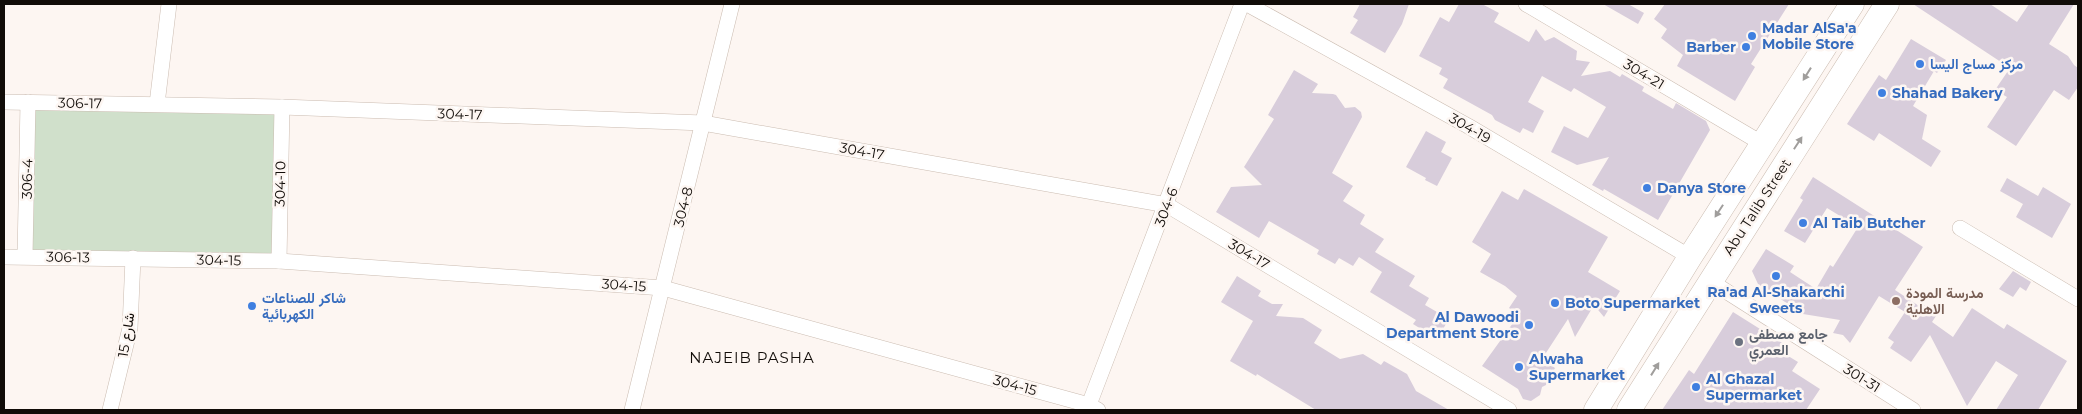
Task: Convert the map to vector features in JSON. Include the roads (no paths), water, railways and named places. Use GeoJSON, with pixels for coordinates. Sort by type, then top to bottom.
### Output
{"type":"FeatureCollection","features":[{"type":"Feature","properties":{"kind":"main road","name":"Abu Talib Street"},"geometry":{"type":"LineString","coordinates":[[1596,410],[1690,258],[1852,4]]}},
{"type":"Feature","properties":{"kind":"main road","name":"Abu Talib Street"},"geometry":{"type":"LineString","coordinates":[[1629,410],[1887,4]]}},
{"type":"Feature","properties":{"kind":"street"},"geometry":{"type":"LineString","coordinates":[[156,104],[169,4]]}},
{"type":"Feature","properties":{"kind":"street","name":"304-8"},"geometry":{"type":"LineString","coordinates":[[632,410],[732,4]]}},
{"type":"Feature","properties":{"kind":"street","name":"304-6"},"geometry":{"type":"LineString","coordinates":[[1091,408],[1242,4]]}},
{"type":"Feature","properties":{"kind":"street","name":"304-19"},"geometry":{"type":"LineString","coordinates":[[1246,4],[1468,126],[1690,258]]}},
{"type":"Feature","properties":{"kind":"street","name":"304-21"},"geometry":{"type":"LineString","coordinates":[[1526,4],[1763,144]]}},
{"type":"Feature","properties":{"kind":"street","name":"306-17"},"geometry":{"type":"LineString","coordinates":[[4,102],[156,104]]}},
{"type":"Feature","properties":{"kind":"street","name":"306-4"},"geometry":{"type":"LineString","coordinates":[[25,256],[28,102]]}},
{"type":"Feature","properties":{"kind":"street","name":"304-17"},"geometry":{"type":"LineString","coordinates":[[156,104],[282,107],[703,124],[1167,205],[1509,410]]}},
{"type":"Feature","properties":{"kind":"street","name":"304-10"},"geometry":{"type":"LineString","coordinates":[[279,261],[282,107]]}},
{"type":"Feature","properties":{"kind":"street"},"geometry":{"type":"LineString","coordinates":[[1960,228],[2078,299]]}},
{"type":"Feature","properties":{"kind":"street","name":"306-13"},"geometry":{"type":"LineString","coordinates":[[4,257],[133,258]]}},
{"type":"Feature","properties":{"kind":"street","name":"304-15"},"geometry":{"type":"LineString","coordinates":[[133,258],[279,261],[663,288],[1091,408]]}},
{"type":"Feature","properties":{"kind":"street","name":"شارع 15"},"geometry":{"type":"LineString","coordinates":[[110,410],[130,328],[133,258]]}},
{"type":"Feature","properties":{"kind":"street","name":"301-31"},"geometry":{"type":"LineString","coordinates":[[1710,281],[1913,410]]}},
{"type":"Feature","properties":{"kind":"place","name":"Madar AlSa'a Mobile Store"},"geometry":{"type":"Point","coordinates":[1752,36]}},
{"type":"Feature","properties":{"kind":"place","name":"Barber"},"geometry":{"type":"Point","coordinates":[1746,47]}},
{"type":"Feature","properties":{"kind":"place","name":"مركز مساج اليسا"},"geometry":{"type":"Point","coordinates":[1920,64]}},
{"type":"Feature","properties":{"kind":"place","name":"Shahad Bakery"},"geometry":{"type":"Point","coordinates":[1882,93]}},
{"type":"Feature","properties":{"kind":"place","name":"Danya Store"},"geometry":{"type":"Point","coordinates":[1647,188]}},
{"type":"Feature","properties":{"kind":"place","name":"Al Taib Butcher"},"geometry":{"type":"Point","coordinates":[1803,223]}},
{"type":"Feature","properties":{"kind":"place","name":"Ra'ad Al-Shakarchi Sweets"},"geometry":{"type":"Point","coordinates":[1776,276]}},
{"type":"Feature","properties":{"kind":"place","name":"مدرسة المودة الاهلية"},"geometry":{"type":"Point","coordinates":[1896,301]}},
{"type":"Feature","properties":{"kind":"place","name":"Boto Supermarket"},"geometry":{"type":"Point","coordinates":[1555,303]}},
{"type":"Feature","properties":{"kind":"place","name":"شاكر للصناعات الكهربائية"},"geometry":{"type":"Point","coordinates":[252,306]}},
{"type":"Feature","properties":{"kind":"place","name":"Al Dawoodi Department Store"},"geometry":{"type":"Point","coordinates":[1529,325]}},
{"type":"Feature","properties":{"kind":"place","name":"جامع مصطفى العمري"},"geometry":{"type":"Point","coordinates":[1739,342]}},
{"type":"Feature","properties":{"kind":"place","name":"Alwaha Supermarket"},"geometry":{"type":"Point","coordinates":[1519,367]}},
{"type":"Feature","properties":{"kind":"place","name":"Al Ghazal Supermarket"},"geometry":{"type":"Point","coordinates":[1696,387]}},
{"type":"Feature","properties":{"kind":"district","name":"NAJEIB PASHA"},"geometry":{"type":"Point","coordinates":[752,357]}}]}
